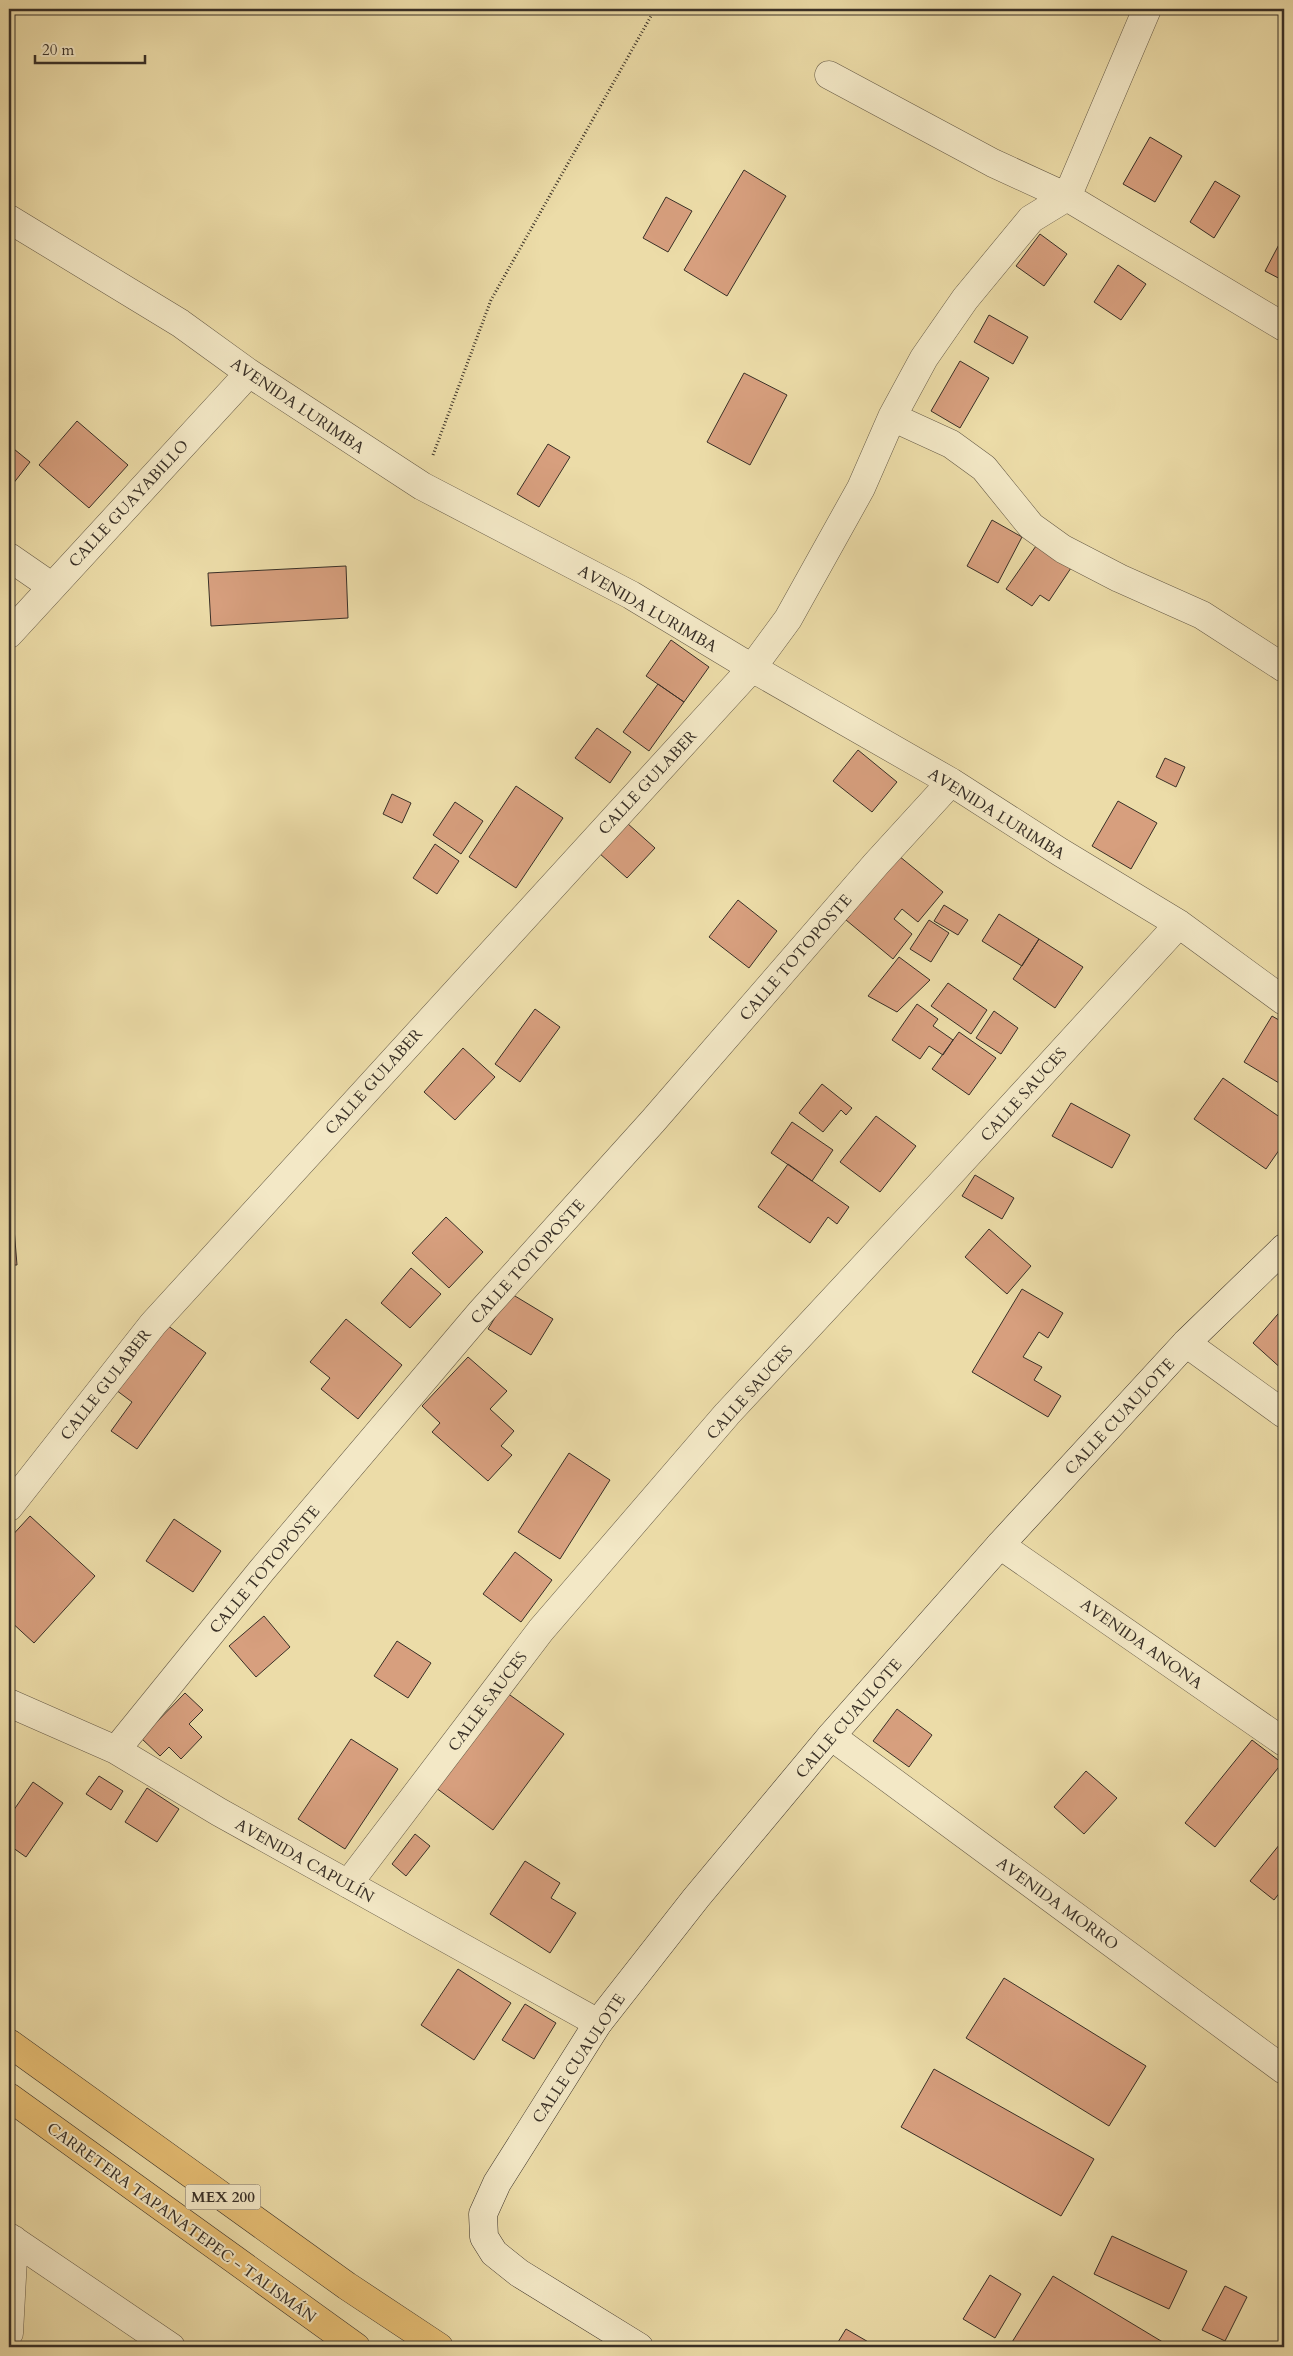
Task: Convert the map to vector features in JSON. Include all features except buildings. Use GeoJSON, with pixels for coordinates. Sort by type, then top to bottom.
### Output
{"type":"FeatureCollection","features":[{"type":"Feature","properties":{"kind":"highway","name":"MEX 200"},"geometry":{"type":"LineString","coordinates":[[9,2043],[347,2286],[439,2347]]}},
{"type":"Feature","properties":{"kind":"highway","name":"CARRETERA TAPANATEPEC - TALISMÁN"},"geometry":{"type":"LineString","coordinates":[[9,2097],[356,2347]]}},
{"type":"Feature","properties":{"kind":"street"},"geometry":{"type":"LineString","coordinates":[[1067,197],[1147,9]]}},
{"type":"Feature","properties":{"kind":"street"},"geometry":{"type":"LineString","coordinates":[[829,75],[993,163],[1067,197],[1284,327]]}},
{"type":"Feature","properties":{"kind":"street","name":"CALLE GULABER"},"geometry":{"type":"LineString","coordinates":[[9,1506],[153,1324],[752,668],[788,619],[857,496],[892,417],[924,358],[965,298],[1031,219],[1067,197]]}},
{"type":"Feature","properties":{"kind":"street","name":"AVENIDA LURIMBA"},"geometry":{"type":"LineString","coordinates":[[9,219],[180,323],[249,373],[422,486],[631,595],[752,668],[951,782],[1060,852],[1179,924],[1284,1001]]}},
{"type":"Feature","properties":{"kind":"street","name":"CALLE GUAYABILLO"},"geometry":{"type":"LineString","coordinates":[[9,634],[51,586],[249,373]]}},
{"type":"Feature","properties":{"kind":"street"},"geometry":{"type":"LineString","coordinates":[[892,417],[920,428],[950,444],[984,468],[1031,526],[1063,549],[1119,578],[1202,615],[1284,668]]}},
{"type":"Feature","properties":{"kind":"street"},"geometry":{"type":"LineString","coordinates":[[9,557],[51,586]]}},
{"type":"Feature","properties":{"kind":"street","name":"CALLE TOTOPOSTE"},"geometry":{"type":"LineString","coordinates":[[116,1750],[262,1570],[481,1312],[653,1121],[951,782]]}},
{"type":"Feature","properties":{"kind":"street","name":"CALLE SAUCES"},"geometry":{"type":"LineString","coordinates":[[348,1884],[541,1630],[727,1414],[938,1188],[1179,924]]}},
{"type":"Feature","properties":{"kind":"street","name":"CALLE CUAULOTE"},"geometry":{"type":"LineString","coordinates":[[639,2347],[519,2273],[494,2253],[484,2237],[483,2214],[497,2184],[598,2023],[696,1898],[831,1736],[1000,1545],[1186,1343],[1284,1248]]}},
{"type":"Feature","properties":{"kind":"street"},"geometry":{"type":"LineString","coordinates":[[1186,1343],[1284,1414]]}},
{"type":"Feature","properties":{"kind":"street","name":"AVENIDA ANONA"},"geometry":{"type":"LineString","coordinates":[[1000,1545],[1284,1742]]}},
{"type":"Feature","properties":{"kind":"street","name":"AVENIDA CAPULÍN"},"geometry":{"type":"LineString","coordinates":[[9,1703],[116,1750],[219,1812],[598,2023]]}},
{"type":"Feature","properties":{"kind":"street","name":"AVENIDA MORRO"},"geometry":{"type":"LineString","coordinates":[[831,1736],[1284,2070]]}},
{"type":"Feature","properties":{"kind":"street"},"geometry":{"type":"LineString","coordinates":[[9,2333],[11,2239]]}},
{"type":"Feature","properties":{"kind":"street"},"geometry":{"type":"LineString","coordinates":[[11,2239],[171,2347]]}},
{"type":"Feature","properties":{"kind":"path"},"geometry":{"type":"LineString","coordinates":[[422,486],[491,300],[655,9]]}}]}
